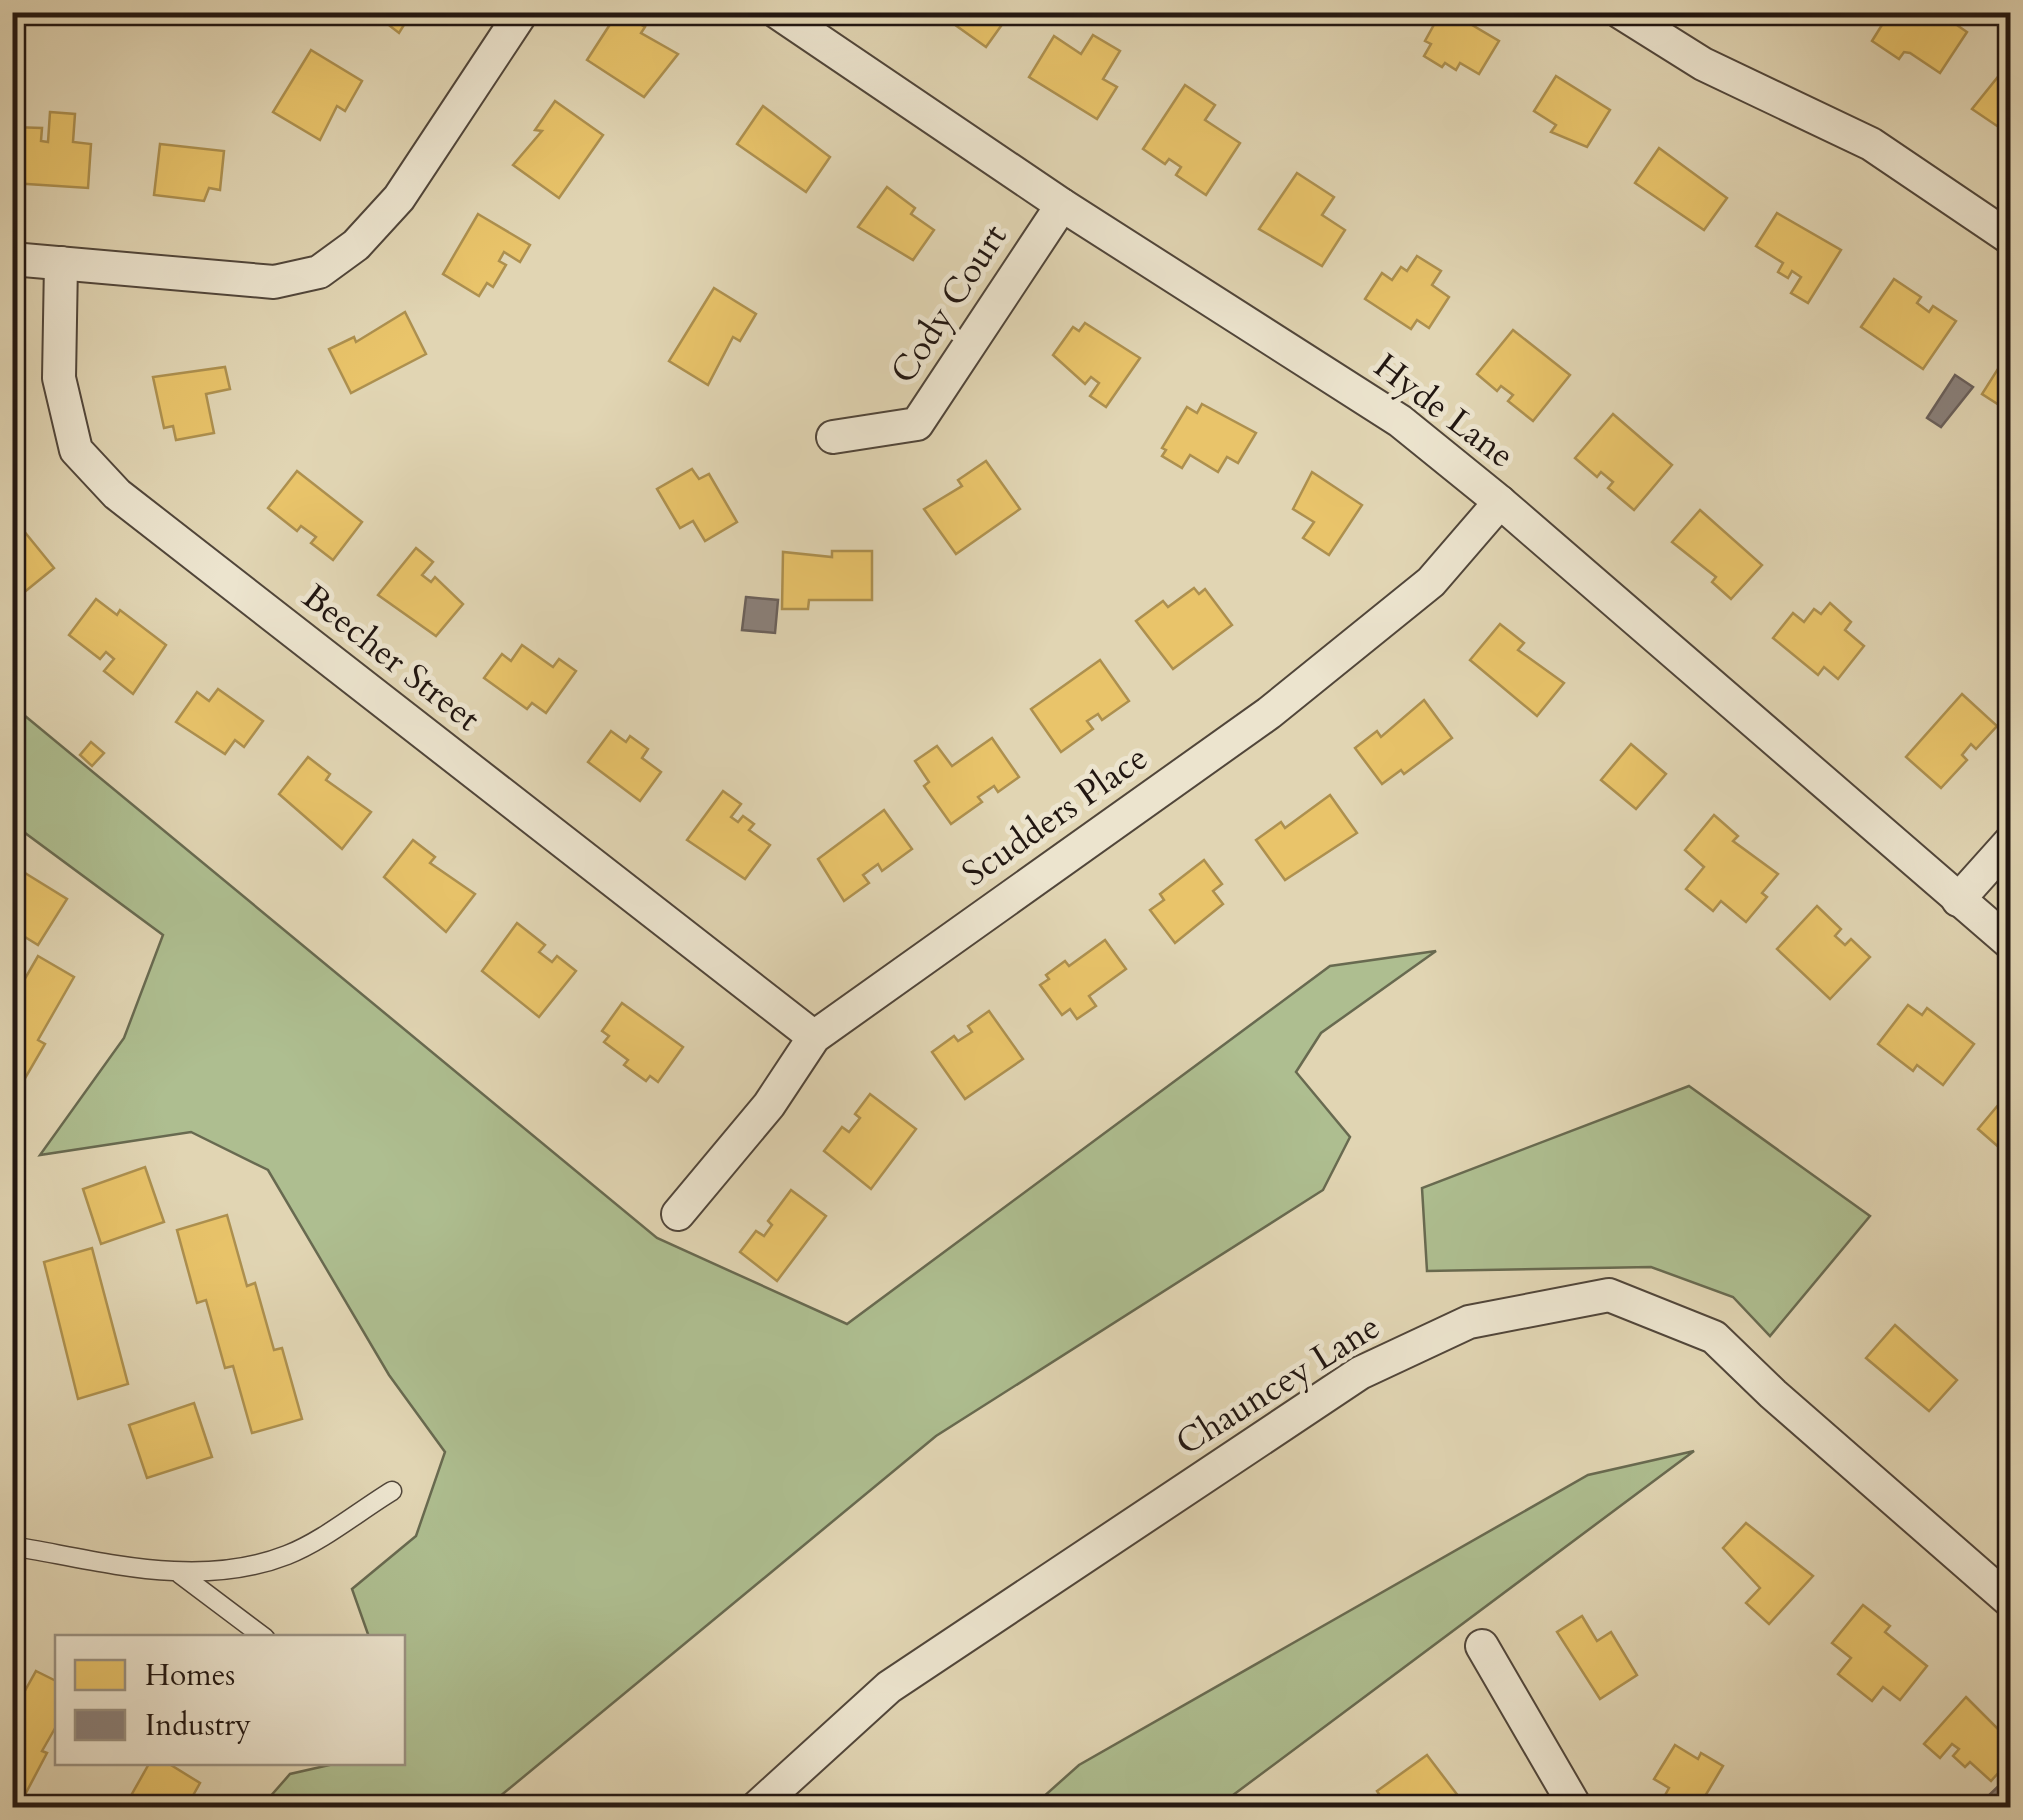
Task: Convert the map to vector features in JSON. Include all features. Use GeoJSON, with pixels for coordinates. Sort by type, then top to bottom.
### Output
{"type":"FeatureCollection","features":[{"type":"Feature","properties":{"kind":"street"},"geometry":{"type":"LineString","coordinates":[[12,259],[274,282],[319,272],[356,245],[398,198],[522,12]]}},
{"type":"Feature","properties":{"kind":"street","name":"Hyde Lane"},"geometry":{"type":"LineString","coordinates":[[777,12],[1062,205],[1400,422],[1500,502],[2010,943]]}},
{"type":"Feature","properties":{"kind":"street"},"geometry":{"type":"LineString","coordinates":[[1620,12],[1704,64],[1871,144],[2010,238]]}},
{"type":"Feature","properties":{"kind":"street","name":"Cody Court"},"geometry":{"type":"LineString","coordinates":[[833,438],[918,424],[1062,205]]}},
{"type":"Feature","properties":{"kind":"street","name":"Beecher Street"},"geometry":{"type":"LineString","coordinates":[[61,263],[58,378],[76,450],[117,494],[814,1038]]}},
{"type":"Feature","properties":{"kind":"street","name":"Scudders Place"},"geometry":{"type":"LineString","coordinates":[[678,1214],[768,1105],[814,1038],[1269,713],[1431,582],[1500,502]]}},
{"type":"Feature","properties":{"kind":"street"},"geometry":{"type":"LineString","coordinates":[[1958,900],[2010,842]]}},
{"type":"Feature","properties":{"kind":"street","name":"Chauncey Lane"},"geometry":{"type":"LineString","coordinates":[[756,1808],[890,1687],[1360,1373],[1469,1322],[1609,1294],[1714,1336],[1773,1394],[2010,1601]]}},
{"type":"Feature","properties":{"kind":"street"},"geometry":{"type":"LineString","coordinates":[[1482,1646],[1576,1808]]}},
{"type":"Feature","properties":{"kind":"lane"},"geometry":{"type":"LineString","coordinates":[[12,1546],[180,1574],[288,1555],[392,1491]]}},
{"type":"Feature","properties":{"kind":"lane"},"geometry":{"type":"LineString","coordinates":[[180,1574],[261,1635]]}},
{"type":"Feature","properties":{"kind":"green space"},"geometry":{"type":"Polygon","coordinates":[[[13,706],[657,1238],[847,1324],[1330,966],[1436,951],[1321,1033],[1296,1072],[1350,1137],[1323,1190],[936,1436],[487,1807],[261,1807],[290,1774],[329,1765],[405,1765],[405,1635],[368,1635],[352,1589],[416,1536],[445,1452],[389,1375],[268,1170],[191,1132],[40,1155],[124,1038],[163,935],[13,824],[13,706]]]}},
{"type":"Feature","properties":{"kind":"green space"},"geometry":{"type":"Polygon","coordinates":[[[1689,1086],[1870,1216],[1770,1336],[1733,1297],[1651,1267],[1427,1271],[1422,1188],[1689,1086]]]}},
{"type":"Feature","properties":{"kind":"green space"},"geometry":{"type":"Polygon","coordinates":[[[1694,1451],[1217,1807],[1032,1807],[1079,1765],[1588,1475],[1694,1451]]]}},
{"type":"Feature","properties":{"kind":"building: Homes"},"geometry":{"type":"Polygon","coordinates":[[[372,12],[412,12],[399,33],[372,12]]]}},
{"type":"Feature","properties":{"kind":"building: Homes"},"geometry":{"type":"Polygon","coordinates":[[[618,12],[645,27],[641,33],[678,54],[644,97],[587,60],[618,12]]]}},
{"type":"Feature","properties":{"kind":"building: Homes"},"geometry":{"type":"Polygon","coordinates":[[[937,12],[1011,12],[986,47],[937,12]]]}},
{"type":"Feature","properties":{"kind":"building: Homes"},"geometry":{"type":"Polygon","coordinates":[[[1441,12],[1450,12],[1499,41],[1479,74],[1460,63],[1456,70],[1445,63],[1442,67],[1424,56],[1431,44],[1425,41],[1441,12]]]}},
{"type":"Feature","properties":{"kind":"building: Homes"},"geometry":{"type":"Polygon","coordinates":[[[1890,12],[1938,12],[1967,32],[1940,73],[1910,53],[1904,52],[1899,59],[1872,41],[1890,12]]]}},
{"type":"Feature","properties":{"kind":"building: Homes"},"geometry":{"type":"Polygon","coordinates":[[[1093,35],[1120,51],[1103,79],[1117,87],[1097,119],[1029,77],[1054,36],[1081,54],[1093,35]]]}},
{"type":"Feature","properties":{"kind":"building: Homes"},"geometry":{"type":"Polygon","coordinates":[[[311,50],[362,81],[345,111],[337,106],[320,140],[273,112],[311,50]]]}},
{"type":"Feature","properties":{"kind":"building: Homes"},"geometry":{"type":"Polygon","coordinates":[[[2005,68],[2010,72],[2010,123],[2003,130],[1972,109],[2005,68]]]}},
{"type":"Feature","properties":{"kind":"building: Homes"},"geometry":{"type":"Polygon","coordinates":[[[1556,76],[1610,110],[1587,147],[1551,132],[1556,125],[1534,111],[1556,76]]]}},
{"type":"Feature","properties":{"kind":"building: Homes"},"geometry":{"type":"Polygon","coordinates":[[[1185,85],[1215,105],[1205,120],[1240,143],[1206,195],[1176,175],[1181,167],[1169,159],[1165,164],[1143,149],[1185,85]]]}},
{"type":"Feature","properties":{"kind":"building: Homes"},"geometry":{"type":"Polygon","coordinates":[[[555,101],[603,135],[559,198],[513,165],[542,131],[535,130],[555,101]]]}},
{"type":"Feature","properties":{"kind":"building: Homes"},"geometry":{"type":"Polygon","coordinates":[[[763,106],[830,157],[806,192],[737,144],[763,106]]]}},
{"type":"Feature","properties":{"kind":"building: Homes"},"geometry":{"type":"Polygon","coordinates":[[[50,112],[75,114],[73,142],[91,144],[88,188],[12,183],[12,127],[42,128],[41,141],[48,142],[50,112]]]}},
{"type":"Feature","properties":{"kind":"building: Homes"},"geometry":{"type":"Polygon","coordinates":[[[160,144],[224,151],[220,190],[209,188],[204,201],[154,195],[160,144]]]}},
{"type":"Feature","properties":{"kind":"building: Homes"},"geometry":{"type":"Polygon","coordinates":[[[1659,148],[1727,198],[1704,230],[1635,183],[1659,148]]]}},
{"type":"Feature","properties":{"kind":"building: Homes"},"geometry":{"type":"Polygon","coordinates":[[[1297,173],[1334,197],[1322,215],[1345,230],[1322,266],[1259,229],[1297,173]]]}},
{"type":"Feature","properties":{"kind":"building: Homes"},"geometry":{"type":"Polygon","coordinates":[[[887,187],[915,208],[911,214],[934,230],[913,260],[858,227],[887,187]]]}},
{"type":"Feature","properties":{"kind":"building: Homes"},"geometry":{"type":"Polygon","coordinates":[[[1777,213],[1841,250],[1808,303],[1791,293],[1801,277],[1792,271],[1788,278],[1778,272],[1783,263],[1756,246],[1777,213]]]}},
{"type":"Feature","properties":{"kind":"building: Homes"},"geometry":{"type":"Polygon","coordinates":[[[478,214],[530,245],[520,262],[504,252],[499,261],[506,265],[493,287],[487,283],[479,296],[443,274],[478,214]]]}},
{"type":"Feature","properties":{"kind":"building: Homes"},"geometry":{"type":"Polygon","coordinates":[[[1417,256],[1441,271],[1432,285],[1449,297],[1429,328],[1417,320],[1411,329],[1365,299],[1382,273],[1392,280],[1401,267],[1407,271],[1417,256]]]}},
{"type":"Feature","properties":{"kind":"building: Homes"},"geometry":{"type":"Polygon","coordinates":[[[1894,279],[1921,297],[1917,303],[1929,312],[1933,306],[1956,321],[1923,369],[1861,327],[1894,279]]]}},
{"type":"Feature","properties":{"kind":"building: Homes"},"geometry":{"type":"Polygon","coordinates":[[[714,288],[756,314],[740,341],[733,337],[708,385],[669,361],[714,288]]]}},
{"type":"Feature","properties":{"kind":"building: Homes"},"geometry":{"type":"Polygon","coordinates":[[[405,312],[426,354],[351,393],[329,349],[354,337],[356,342],[405,312]]]}},
{"type":"Feature","properties":{"kind":"building: Homes"},"geometry":{"type":"Polygon","coordinates":[[[1085,323],[1140,358],[1106,407],[1090,396],[1099,383],[1091,377],[1085,384],[1053,355],[1073,327],[1079,331],[1085,323]]]}},
{"type":"Feature","properties":{"kind":"building: Homes"},"geometry":{"type":"Polygon","coordinates":[[[1513,330],[1570,375],[1533,421],[1508,401],[1513,395],[1501,386],[1497,391],[1477,374],[1513,330]]]}},
{"type":"Feature","properties":{"kind":"building: Homes"},"geometry":{"type":"Polygon","coordinates":[[[2010,354],[2010,412],[1982,394],[2010,354]]]}},
{"type":"Feature","properties":{"kind":"building: Homes"},"geometry":{"type":"Polygon","coordinates":[[[225,367],[230,389],[206,394],[214,433],[176,440],[173,426],[164,428],[153,377],[225,367]]]}},
{"type":"Feature","properties":{"kind":"building: Homes"},"geometry":{"type":"Polygon","coordinates":[[[1202,404],[1256,433],[1238,463],[1227,457],[1218,472],[1190,455],[1182,468],[1162,456],[1166,450],[1162,448],[1187,407],[1197,413],[1202,404]]]}},
{"type":"Feature","properties":{"kind":"building: Homes"},"geometry":{"type":"Polygon","coordinates":[[[1613,414],[1672,465],[1634,510],[1608,488],[1613,482],[1601,472],[1597,477],[1575,458],[1613,414]]]}},
{"type":"Feature","properties":{"kind":"building: Homes"},"geometry":{"type":"Polygon","coordinates":[[[986,461],[1020,509],[956,554],[924,509],[962,486],[958,480],[986,461]]]}},
{"type":"Feature","properties":{"kind":"building: Homes"},"geometry":{"type":"Polygon","coordinates":[[[692,469],[699,479],[709,474],[737,522],[705,541],[693,521],[680,528],[657,489],[692,469]]]}},
{"type":"Feature","properties":{"kind":"building: Homes"},"geometry":{"type":"Polygon","coordinates":[[[297,471],[362,522],[333,560],[311,543],[316,537],[301,526],[297,531],[268,508],[297,471]]]}},
{"type":"Feature","properties":{"kind":"building: Homes"},"geometry":{"type":"Polygon","coordinates":[[[1312,472],[1362,505],[1329,555],[1303,538],[1314,522],[1293,509],[1312,472]]]}},
{"type":"Feature","properties":{"kind":"building: Homes"},"geometry":{"type":"Polygon","coordinates":[[[12,509],[23,522],[19,525],[54,568],[22,594],[12,583],[12,509]]]}},
{"type":"Feature","properties":{"kind":"building: Homes"},"geometry":{"type":"Polygon","coordinates":[[[1700,510],[1762,565],[1731,599],[1712,582],[1716,577],[1672,542],[1700,510]]]}},
{"type":"Feature","properties":{"kind":"building: Homes"},"geometry":{"type":"Polygon","coordinates":[[[416,548],[433,562],[422,575],[431,582],[435,577],[463,604],[436,636],[378,595],[416,548]]]}},
{"type":"Feature","properties":{"kind":"building: Homes"},"geometry":{"type":"Polygon","coordinates":[[[832,551],[872,551],[872,600],[809,600],[808,609],[782,609],[783,552],[832,557],[832,551]]]}},
{"type":"Feature","properties":{"kind":"building: Homes"},"geometry":{"type":"Polygon","coordinates":[[[1194,588],[1199,594],[1205,589],[1232,625],[1173,669],[1136,621],[1163,601],[1168,607],[1194,588]]]}},
{"type":"Feature","properties":{"kind":"building: Homes"},"geometry":{"type":"Polygon","coordinates":[[[96,599],[117,615],[120,610],[166,645],[133,694],[104,671],[114,659],[106,652],[100,659],[69,635],[96,599]]]}},
{"type":"Feature","properties":{"kind":"building: Homes"},"geometry":{"type":"Polygon","coordinates":[[[1830,603],[1851,622],[1845,630],[1864,646],[1838,679],[1824,667],[1818,675],[1773,638],[1793,613],[1804,622],[1814,609],[1821,614],[1830,603]]]}},
{"type":"Feature","properties":{"kind":"building: Homes"},"geometry":{"type":"Polygon","coordinates":[[[1500,624],[1524,643],[1518,650],[1564,683],[1537,716],[1470,660],[1500,624]]]}},
{"type":"Feature","properties":{"kind":"building: Homes"},"geometry":{"type":"Polygon","coordinates":[[[522,645],[553,667],[559,659],[576,671],[546,713],[532,703],[527,709],[484,678],[502,654],[511,661],[522,645]]]}},
{"type":"Feature","properties":{"kind":"building: Homes"},"geometry":{"type":"Polygon","coordinates":[[[1100,660],[1129,701],[1102,720],[1098,714],[1087,721],[1093,729],[1061,752],[1031,709],[1100,660]]]}},
{"type":"Feature","properties":{"kind":"building: Homes"},"geometry":{"type":"Polygon","coordinates":[[[218,689],[263,721],[244,747],[235,740],[225,754],[176,722],[197,692],[209,701],[218,689]]]}},
{"type":"Feature","properties":{"kind":"building: Homes"},"geometry":{"type":"Polygon","coordinates":[[[1962,694],[1997,726],[1976,749],[1971,744],[1962,755],[1967,760],[1941,788],[1906,757],[1962,694]]]}},
{"type":"Feature","properties":{"kind":"building: Homes"},"geometry":{"type":"Polygon","coordinates":[[[1424,700],[1452,738],[1404,774],[1401,770],[1382,784],[1355,748],[1377,731],[1381,737],[1424,700]]]}},
{"type":"Feature","properties":{"kind":"building: Homes"},"geometry":{"type":"Polygon","coordinates":[[[611,731],[626,742],[630,736],[648,749],[642,758],[661,772],[640,801],[588,762],[611,731]]]}},
{"type":"Feature","properties":{"kind":"building: Homes"},"geometry":{"type":"Polygon","coordinates":[[[992,738],[1019,777],[998,792],[994,786],[978,797],[982,802],[951,824],[924,786],[929,782],[915,761],[937,746],[952,766],[992,738]]]}},
{"type":"Feature","properties":{"kind":"building: Homes"},"geometry":{"type":"Polygon","coordinates":[[[91,742],[104,753],[92,766],[80,755],[91,742]]]}},
{"type":"Feature","properties":{"kind":"building: Homes"},"geometry":{"type":"Polygon","coordinates":[[[1631,744],[1666,774],[1636,809],[1601,780],[1631,744]]]}},
{"type":"Feature","properties":{"kind":"building: Homes"},"geometry":{"type":"Polygon","coordinates":[[[308,757],[330,774],[326,780],[371,812],[342,849],[279,794],[308,757]]]}},
{"type":"Feature","properties":{"kind":"building: Homes"},"geometry":{"type":"Polygon","coordinates":[[[723,791],[741,804],[731,817],[738,822],[743,816],[754,824],[749,830],[770,845],[745,879],[687,840],[723,791]]]}},
{"type":"Feature","properties":{"kind":"building: Homes"},"geometry":{"type":"Polygon","coordinates":[[[1330,795],[1357,833],[1285,880],[1256,840],[1281,822],[1285,828],[1330,795]]]}},
{"type":"Feature","properties":{"kind":"building: Homes"},"geometry":{"type":"Polygon","coordinates":[[[884,810],[912,849],[882,871],[878,864],[863,875],[869,883],[844,901],[818,859],[884,810]]]}},
{"type":"Feature","properties":{"kind":"building: Homes"},"geometry":{"type":"Polygon","coordinates":[[[1714,815],[1738,836],[1733,841],[1778,874],[1762,893],[1767,897],[1746,922],[1721,901],[1713,911],[1686,889],[1704,867],[1685,850],[1714,815]]]}},
{"type":"Feature","properties":{"kind":"building: Homes"},"geometry":{"type":"Polygon","coordinates":[[[413,840],[435,857],[430,863],[475,894],[446,932],[384,877],[413,840]]]}},
{"type":"Feature","properties":{"kind":"building: Homes"},"geometry":{"type":"Polygon","coordinates":[[[1204,860],[1222,884],[1213,891],[1223,904],[1175,943],[1150,910],[1164,900],[1160,894],[1204,860]]]}},
{"type":"Feature","properties":{"kind":"building: Homes"},"geometry":{"type":"Polygon","coordinates":[[[12,865],[67,899],[38,945],[12,929],[12,865]]]}},
{"type":"Feature","properties":{"kind":"building: Homes"},"geometry":{"type":"Polygon","coordinates":[[[1817,906],[1841,929],[1835,936],[1845,945],[1851,939],[1870,957],[1830,999],[1777,949],[1817,906]]]}},
{"type":"Feature","properties":{"kind":"building: Homes"},"geometry":{"type":"Polygon","coordinates":[[[517,923],[545,945],[539,952],[552,962],[557,956],[576,971],[539,1017],[482,971],[517,923]]]}},
{"type":"Feature","properties":{"kind":"building: Homes"},"geometry":{"type":"Polygon","coordinates":[[[1105,940],[1126,969],[1089,996],[1096,1006],[1077,1019],[1070,1009],[1062,1015],[1040,985],[1049,979],[1046,975],[1065,961],[1069,966],[1105,940]]]}},
{"type":"Feature","properties":{"kind":"building: Homes"},"geometry":{"type":"Polygon","coordinates":[[[38,956],[74,977],[38,1040],[45,1044],[13,1099],[12,1001],[38,956]]]}},
{"type":"Feature","properties":{"kind":"building: Homes"},"geometry":{"type":"Polygon","coordinates":[[[622,1003],[683,1047],[658,1082],[650,1076],[646,1081],[624,1065],[628,1060],[604,1042],[609,1036],[602,1031],[622,1003]]]}},
{"type":"Feature","properties":{"kind":"building: Homes"},"geometry":{"type":"Polygon","coordinates":[[[1908,1005],[1922,1015],[1927,1008],[1974,1044],[1943,1085],[1917,1065],[1913,1071],[1878,1044],[1908,1005]]]}},
{"type":"Feature","properties":{"kind":"building: Homes"},"geometry":{"type":"Polygon","coordinates":[[[989,1011],[1023,1059],[965,1099],[932,1052],[954,1036],[958,1041],[972,1032],[968,1026],[989,1011]]]}},
{"type":"Feature","properties":{"kind":"building: Homes"},"geometry":{"type":"Polygon","coordinates":[[[2010,1091],[2010,1157],[1978,1129],[2010,1091]]]}},
{"type":"Feature","properties":{"kind":"building: Homes"},"geometry":{"type":"Polygon","coordinates":[[[870,1094],[916,1129],[871,1189],[824,1151],[842,1127],[849,1132],[860,1118],[855,1114],[870,1094]]]}},
{"type":"Feature","properties":{"kind":"building: Homes"},"geometry":{"type":"Polygon","coordinates":[[[145,1167],[164,1222],[101,1244],[83,1189],[145,1167]]]}},
{"type":"Feature","properties":{"kind":"building: Homes"},"geometry":{"type":"Polygon","coordinates":[[[791,1190],[826,1216],[777,1281],[740,1252],[756,1231],[764,1236],[772,1225],[768,1221],[791,1190]]]}},
{"type":"Feature","properties":{"kind":"building: Homes"},"geometry":{"type":"Polygon","coordinates":[[[227,1215],[247,1286],[255,1283],[274,1350],[282,1348],[302,1419],[252,1433],[233,1366],[225,1368],[206,1300],[197,1303],[177,1230],[227,1215]]]}},
{"type":"Feature","properties":{"kind":"building: Homes"},"geometry":{"type":"Polygon","coordinates":[[[92,1248],[128,1384],[78,1399],[44,1262],[92,1248]]]}},
{"type":"Feature","properties":{"kind":"building: Homes"},"geometry":{"type":"Polygon","coordinates":[[[1895,1325],[1957,1380],[1929,1411],[1866,1358],[1895,1325]]]}},
{"type":"Feature","properties":{"kind":"building: Homes"},"geometry":{"type":"Polygon","coordinates":[[[194,1403],[212,1457],[147,1478],[129,1425],[194,1403]]]}},
{"type":"Feature","properties":{"kind":"building: Homes"},"geometry":{"type":"Polygon","coordinates":[[[1746,1523],[1813,1576],[1769,1624],[1746,1603],[1760,1588],[1723,1548],[1746,1523]]]}},
{"type":"Feature","properties":{"kind":"building: Homes"},"geometry":{"type":"Polygon","coordinates":[[[1863,1605],[1890,1626],[1885,1632],[1927,1666],[1900,1700],[1883,1687],[1872,1701],[1838,1674],[1851,1658],[1832,1643],[1863,1605]]]}},
{"type":"Feature","properties":{"kind":"building: Homes"},"geometry":{"type":"Polygon","coordinates":[[[1582,1616],[1597,1641],[1611,1632],[1637,1675],[1600,1699],[1557,1632],[1582,1616]]]}},
{"type":"Feature","properties":{"kind":"building: Homes"},"geometry":{"type":"Polygon","coordinates":[[[36,1671],[55,1680],[55,1728],[42,1751],[47,1753],[18,1808],[12,1808],[12,1714],[36,1671]]]}},
{"type":"Feature","properties":{"kind":"building: Homes"},"geometry":{"type":"Polygon","coordinates":[[[1966,1697],[2010,1741],[2010,1760],[1991,1781],[1970,1762],[1965,1767],[1953,1756],[1959,1749],[1952,1744],[1940,1758],[1924,1744],[1966,1697]]]}},
{"type":"Feature","properties":{"kind":"building: Homes"},"geometry":{"type":"Polygon","coordinates":[[[1675,1745],[1698,1759],[1701,1753],[1723,1766],[1698,1808],[1681,1808],[1664,1797],[1669,1788],[1654,1779],[1675,1745]]]}},
{"type":"Feature","properties":{"kind":"building: Homes"},"geometry":{"type":"Polygon","coordinates":[[[1427,1755],[1462,1801],[1453,1808],[1388,1808],[1377,1791],[1427,1755]]]}},
{"type":"Feature","properties":{"kind":"building: Homes"},"geometry":{"type":"Polygon","coordinates":[[[148,1765],[171,1765],[200,1783],[186,1808],[124,1808],[148,1765]]]}},
{"type":"Feature","properties":{"kind":"building: Industry"},"geometry":{"type":"Polygon","coordinates":[[[1955,375],[1973,387],[1941,427],[1927,418],[1955,375]]]}},
{"type":"Feature","properties":{"kind":"building: Industry"},"geometry":{"type":"Polygon","coordinates":[[[746,597],[778,600],[775,633],[742,630],[746,597]]]}},
{"type":"Feature","properties":{"kind":"building: Industry"},"geometry":{"type":"Polygon","coordinates":[[[2010,1775],[2010,1808],[2001,1801],[1995,1806],[1987,1797],[2010,1775]]]}}]}
